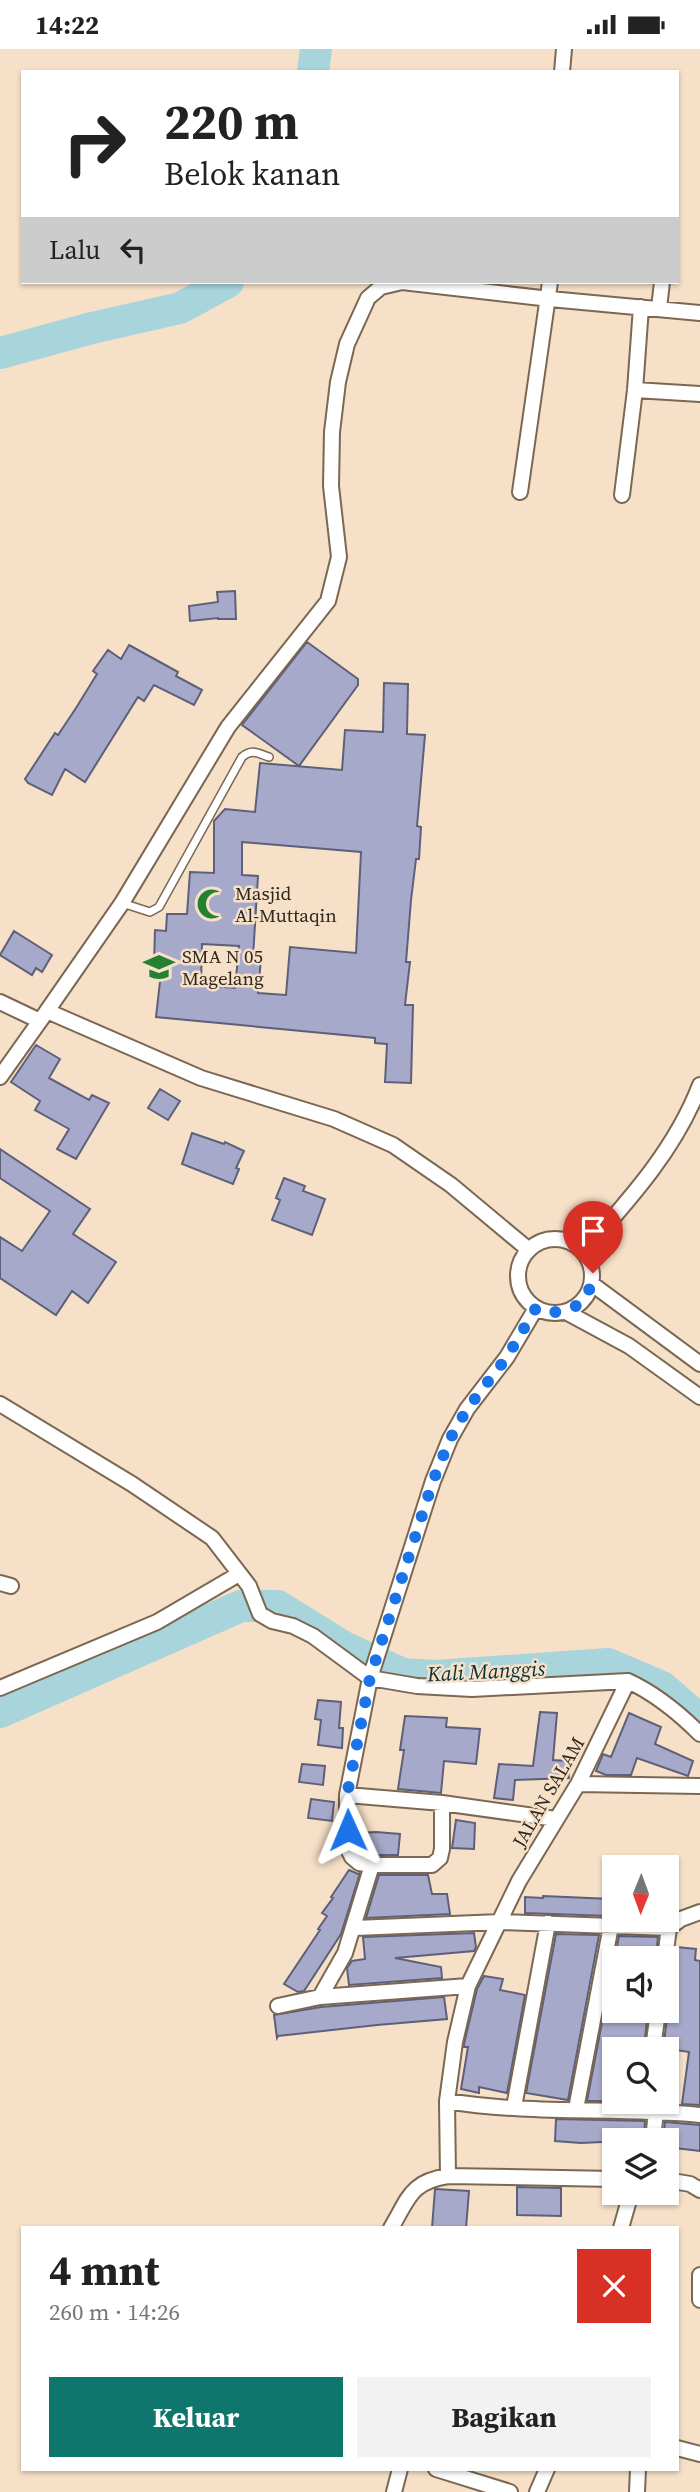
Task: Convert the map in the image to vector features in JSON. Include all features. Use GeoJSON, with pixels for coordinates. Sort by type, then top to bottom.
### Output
{"type":"FeatureCollection","features":[{"type":"Feature","properties":{"kind":"street"},"geometry":{"type":"LineString","coordinates":[[562,70],[564,49]]}},
{"type":"Feature","properties":{"kind":"street"},"geometry":{"type":"LineString","coordinates":[[0,1077],[122,903],[228,727],[328,601],[339,557],[331,486],[332,432],[338,382],[347,344],[368,298],[381,287],[394,284]]}},
{"type":"Feature","properties":{"kind":"street"},"geometry":{"type":"LineString","coordinates":[[419,284],[700,313]]}},
{"type":"Feature","properties":{"kind":"street"},"geometry":{"type":"LineString","coordinates":[[520,492],[551,284]]}},
{"type":"Feature","properties":{"kind":"street"},"geometry":{"type":"LineString","coordinates":[[659,309],[662,284]]}},
{"type":"Feature","properties":{"kind":"street"},"geometry":{"type":"LineString","coordinates":[[622,495],[635,390],[641,307]]}},
{"type":"Feature","properties":{"kind":"street"},"geometry":{"type":"LineString","coordinates":[[635,390],[700,394]]}},
{"type":"Feature","properties":{"kind":"street"},"geometry":{"type":"LineString","coordinates":[[0,1002],[44,1016],[201,1078],[334,1119],[393,1145],[451,1185],[529,1250]]}},
{"type":"Feature","properties":{"kind":"street"},"geometry":{"type":"LineString","coordinates":[[583,1252],[645,1181],[688,1116],[700,1085]]}},
{"type":"Feature","properties":{"kind":"street"},"geometry":{"type":"LineString","coordinates":[[551,1240],[563,1240],[574,1244],[583,1252],[590,1262],[592,1284],[583,1301],[566,1312],[556,1313],[536,1308],[528,1301],[519,1281],[523,1259],[529,1250],[551,1240]]}},
{"type":"Feature","properties":{"kind":"street"},"geometry":{"type":"LineString","coordinates":[[592,1284],[700,1364]]}},
{"type":"Feature","properties":{"kind":"street"},"geometry":{"type":"LineString","coordinates":[[442,1803],[442,1849],[440,1858],[432,1865],[372,1865],[359,1863],[352,1857],[347,1847],[347,1795],[371,1675],[433,1481],[450,1439],[467,1409],[507,1357],[536,1308]]}},
{"type":"Feature","properties":{"kind":"street"},"geometry":{"type":"LineString","coordinates":[[566,1312],[629,1346],[700,1397]]}},
{"type":"Feature","properties":{"kind":"street"},"geometry":{"type":"LineString","coordinates":[[0,1404],[132,1484],[212,1538],[249,1586],[260,1614],[313,1636],[371,1675],[417,1686],[472,1689],[628,1681],[650,1692],[682,1716],[700,1734]]}},
{"type":"Feature","properties":{"kind":"street"},"geometry":{"type":"LineString","coordinates":[[0,1688],[157,1622],[239,1574]]}},
{"type":"Feature","properties":{"kind":"street","name":"JALAN SALAM"},"geometry":{"type":"LineString","coordinates":[[448,2176],[447,2101],[451,2067],[468,1986],[519,1881],[578,1784],[628,1681]]}},
{"type":"Feature","properties":{"kind":"street"},"geometry":{"type":"LineString","coordinates":[[578,1784],[700,1786]]}},
{"type":"Feature","properties":{"kind":"street"},"geometry":{"type":"LineString","coordinates":[[347,1795],[442,1803],[556,1819]]}},
{"type":"Feature","properties":{"kind":"street"},"geometry":{"type":"LineString","coordinates":[[320,1997],[345,1953],[355,1928],[372,1865]]}},
{"type":"Feature","properties":{"kind":"street"},"geometry":{"type":"LineString","coordinates":[[679,1920],[700,1912]]}},
{"type":"Feature","properties":{"kind":"street"},"geometry":{"type":"LineString","coordinates":[[355,1928],[500,1922],[602,1926]]}},
{"type":"Feature","properties":{"kind":"street"},"geometry":{"type":"LineString","coordinates":[[514,2107],[548,1923]]}},
{"type":"Feature","properties":{"kind":"street"},"geometry":{"type":"LineString","coordinates":[[576,2109],[610,1932]]}},
{"type":"Feature","properties":{"kind":"street"},"geometry":{"type":"LineString","coordinates":[[278,2006],[320,1997],[468,1986]]}},
{"type":"Feature","properties":{"kind":"street"},"geometry":{"type":"LineString","coordinates":[[447,2101],[514,2107],[602,2109]]}},
{"type":"Feature","properties":{"kind":"street"},"geometry":{"type":"LineString","coordinates":[[679,2112],[700,2115]]}},
{"type":"Feature","properties":{"kind":"street"},"geometry":{"type":"LineString","coordinates":[[392,2226],[419,2184],[429,2179],[448,2176],[602,2179]]}},
{"type":"Feature","properties":{"kind":"street"},"geometry":{"type":"LineString","coordinates":[[679,2182],[700,2190]]}},
{"type":"Feature","properties":{"kind":"street"},"geometry":{"type":"LineString","coordinates":[[622,2226],[628,2205]]}},
{"type":"Feature","properties":{"kind":"street"},"geometry":{"type":"LineString","coordinates":[[700,2275],[700,2300]]}},
{"type":"Feature","properties":{"kind":"street"},"geometry":{"type":"LineString","coordinates":[[679,2449],[700,2454]]}},
{"type":"Feature","properties":{"kind":"street"},"geometry":{"type":"LineString","coordinates":[[394,2492],[399,2471]]}},
{"type":"Feature","properties":{"kind":"street"},"geometry":{"type":"LineString","coordinates":[[440,2471],[469,2486],[510,2492]]}},
{"type":"Feature","properties":{"kind":"street"},"geometry":{"type":"LineString","coordinates":[[537,2492],[546,2471]]}},
{"type":"Feature","properties":{"kind":"street"},"geometry":{"type":"LineString","coordinates":[[637,2492],[638,2471]]}},
{"type":"Feature","properties":{"kind":"lane"},"geometry":{"type":"LineString","coordinates":[[122,903],[150,912],[159,907],[243,757],[253,751],[269,757]]}},
{"type":"Feature","properties":{"kind":"building"},"geometry":{"type":"Polygon","coordinates":[[[235,591],[236,619],[190,621],[189,606],[218,602],[217,592],[235,591]]]}},
{"type":"Feature","properties":{"kind":"building"},"geometry":{"type":"Polygon","coordinates":[[[307,642],[358,679],[358,685],[299,766],[242,725],[307,642]]]}},
{"type":"Feature","properties":{"kind":"building"},"geometry":{"type":"Polygon","coordinates":[[[129,645],[178,672],[176,676],[202,690],[194,705],[154,685],[144,701],[138,697],[85,782],[65,769],[52,795],[28,783],[25,779],[55,733],[58,735],[76,708],[97,674],[93,671],[108,650],[121,659],[129,645]]]}},
{"type":"Feature","properties":{"kind":"building"},"geometry":{"type":"Polygon","coordinates":[[[384,683],[408,684],[407,734],[425,735],[417,826],[421,827],[419,859],[416,859],[406,962],[410,962],[405,1005],[413,1005],[411,1083],[385,1082],[387,1044],[375,1043],[375,1038],[156,1017],[162,964],[154,964],[155,930],[166,931],[167,914],[187,914],[190,872],[214,873],[214,821],[225,809],[255,812],[260,763],[342,770],[345,730],[383,732],[384,683]],[[242,842],[242,875],[258,876],[253,957],[261,958],[258,993],[286,995],[290,947],[356,953],[361,852],[242,842]],[[202,944],[201,985],[235,988],[239,946],[202,944]]]}},
{"type":"Feature","properties":{"kind":"building"},"geometry":{"type":"Polygon","coordinates":[[[14,931],[52,955],[42,972],[36,968],[32,975],[0,955],[14,931]]]}},
{"type":"Feature","properties":{"kind":"building"},"geometry":{"type":"Polygon","coordinates":[[[36,1045],[60,1059],[49,1078],[89,1100],[92,1095],[109,1103],[76,1159],[57,1149],[69,1129],[35,1110],[40,1101],[11,1082],[36,1045]]]}},
{"type":"Feature","properties":{"kind":"building"},"geometry":{"type":"Polygon","coordinates":[[[160,1089],[180,1101],[168,1120],[148,1108],[160,1089]]]}},
{"type":"Feature","properties":{"kind":"building"},"geometry":{"type":"Polygon","coordinates":[[[192,1133],[224,1144],[225,1142],[244,1151],[236,1168],[239,1169],[233,1184],[182,1164],[192,1133]]]}},
{"type":"Feature","properties":{"kind":"building"},"geometry":{"type":"Polygon","coordinates":[[[0,1149],[90,1209],[73,1234],[116,1262],[88,1303],[72,1291],[56,1315],[0,1278],[0,1237],[22,1251],[50,1211],[0,1178],[0,1149]]]}},
{"type":"Feature","properties":{"kind":"building"},"geometry":{"type":"Polygon","coordinates":[[[284,1178],[305,1186],[303,1191],[325,1199],[312,1235],[272,1220],[280,1200],[276,1198],[284,1178]]]}},
{"type":"Feature","properties":{"kind":"building"},"geometry":{"type":"Polygon","coordinates":[[[318,1700],[341,1702],[339,1728],[343,1728],[342,1748],[318,1745],[321,1720],[315,1719],[318,1700]]]}},
{"type":"Feature","properties":{"kind":"building"},"geometry":{"type":"Polygon","coordinates":[[[540,1712],[557,1713],[553,1760],[567,1761],[569,1778],[515,1780],[513,1800],[494,1798],[499,1764],[533,1766],[540,1712]]]}},
{"type":"Feature","properties":{"kind":"building"},"geometry":{"type":"Polygon","coordinates":[[[629,1713],[661,1727],[655,1744],[693,1761],[688,1776],[637,1758],[631,1775],[606,1775],[596,1771],[603,1754],[611,1757],[629,1713]]]}},
{"type":"Feature","properties":{"kind":"building"},"geometry":{"type":"Polygon","coordinates":[[[405,1716],[447,1718],[446,1727],[480,1729],[476,1764],[444,1761],[441,1793],[398,1789],[404,1750],[400,1750],[405,1716]]]}},
{"type":"Feature","properties":{"kind":"building"},"geometry":{"type":"Polygon","coordinates":[[[302,1764],[325,1766],[323,1785],[299,1782],[302,1764]]]}},
{"type":"Feature","properties":{"kind":"building"},"geometry":{"type":"Polygon","coordinates":[[[311,1799],[334,1802],[332,1821],[308,1818],[311,1799]]]}},
{"type":"Feature","properties":{"kind":"building"},"geometry":{"type":"Polygon","coordinates":[[[456,1820],[475,1823],[474,1849],[452,1848],[456,1820]]]}},
{"type":"Feature","properties":{"kind":"building"},"geometry":{"type":"Polygon","coordinates":[[[357,1833],[400,1834],[398,1855],[373,1855],[360,1851],[357,1833]]]}},
{"type":"Feature","properties":{"kind":"building"},"geometry":{"type":"Polygon","coordinates":[[[349,1870],[360,1873],[341,1934],[304,1991],[298,1992],[284,1984],[320,1930],[318,1929],[327,1916],[322,1913],[349,1870]]]}},
{"type":"Feature","properties":{"kind":"building"},"geometry":{"type":"Polygon","coordinates":[[[379,1875],[428,1875],[432,1894],[447,1894],[450,1914],[366,1918],[379,1875]]]}},
{"type":"Feature","properties":{"kind":"building"},"geometry":{"type":"Polygon","coordinates":[[[525,1897],[602,1899],[602,1916],[525,1913],[525,1897]]]}},
{"type":"Feature","properties":{"kind":"building"},"geometry":{"type":"Polygon","coordinates":[[[474,1933],[474,1951],[395,1958],[441,1967],[442,1978],[349,1985],[347,1968],[352,1961],[365,1959],[363,1937],[474,1933]]]}},
{"type":"Feature","properties":{"kind":"building"},"geometry":{"type":"Polygon","coordinates":[[[556,1934],[599,1935],[568,2100],[526,2093],[556,1934]]]}},
{"type":"Feature","properties":{"kind":"building"},"geometry":{"type":"Polygon","coordinates":[[[619,1936],[658,1937],[657,1946],[617,1946],[619,1936]]]}},
{"type":"Feature","properties":{"kind":"building"},"geometry":{"type":"Polygon","coordinates":[[[679,1947],[696,1949],[695,1960],[700,1961],[700,2105],[682,2104],[689,2052],[679,2050],[679,2037],[665,2037],[666,2023],[679,2023],[679,1947]]]}},
{"type":"Feature","properties":{"kind":"building"},"geometry":{"type":"Polygon","coordinates":[[[484,1976],[503,1979],[500,1990],[525,1995],[507,2093],[479,2087],[479,2093],[461,2089],[468,2047],[464,2047],[464,2044],[477,1989],[484,1976]]]}},
{"type":"Feature","properties":{"kind":"building"},"geometry":{"type":"Polygon","coordinates":[[[444,1997],[447,2019],[277,2038],[274,2015],[321,2007],[444,1997]]]}},
{"type":"Feature","properties":{"kind":"building"},"geometry":{"type":"Polygon","coordinates":[[[602,2023],[647,2023],[645,2037],[602,2037],[602,2101],[587,2101],[602,2023]]]}},
{"type":"Feature","properties":{"kind":"building"},"geometry":{"type":"Polygon","coordinates":[[[556,2119],[645,2121],[645,2128],[602,2128],[602,2142],[555,2141],[556,2119]]]}},
{"type":"Feature","properties":{"kind":"building"},"geometry":{"type":"Polygon","coordinates":[[[665,2122],[700,2125],[700,2151],[679,2148],[679,2128],[664,2128],[665,2122]]]}},
{"type":"Feature","properties":{"kind":"building"},"geometry":{"type":"Polygon","coordinates":[[[517,2187],[561,2188],[561,2216],[517,2215],[517,2187]]]}},
{"type":"Feature","properties":{"kind":"building"},"geometry":{"type":"Polygon","coordinates":[[[435,2189],[469,2191],[466,2226],[432,2226],[435,2189]]]}},
{"type":"Feature","properties":{"kind":"waterway"},"geometry":{"type":"LineString","coordinates":[[313,70],[316,49]]}},
{"type":"Feature","properties":{"kind":"waterway"},"geometry":{"type":"LineString","coordinates":[[0,353],[180,308],[224,284]]}},
{"type":"Feature","properties":{"kind":"waterway","name":"Kali Manggis"},"geometry":{"type":"LineString","coordinates":[[0,1712],[241,1606],[278,1606],[344,1647],[403,1674],[435,1676],[608,1664],[662,1687],[700,1720]]}},
{"type":"Feature","properties":{"kind":"place","name":"Masjid Al-Muttaqin"},"geometry":{"type":"Point","coordinates":[212,904]}},
{"type":"Feature","properties":{"kind":"place","name":"SMA N 05 Magelang"},"geometry":{"type":"Point","coordinates":[159,967]}},
{"type":"Feature","properties":{"kind":"route"},"geometry":{"type":"LineString","coordinates":[[348,1830],[347,1795],[370,1678],[433,1481],[450,1439],[467,1409],[507,1357],[536,1308],[556,1313],[575,1308],[589,1293],[593,1273]]}}]}
